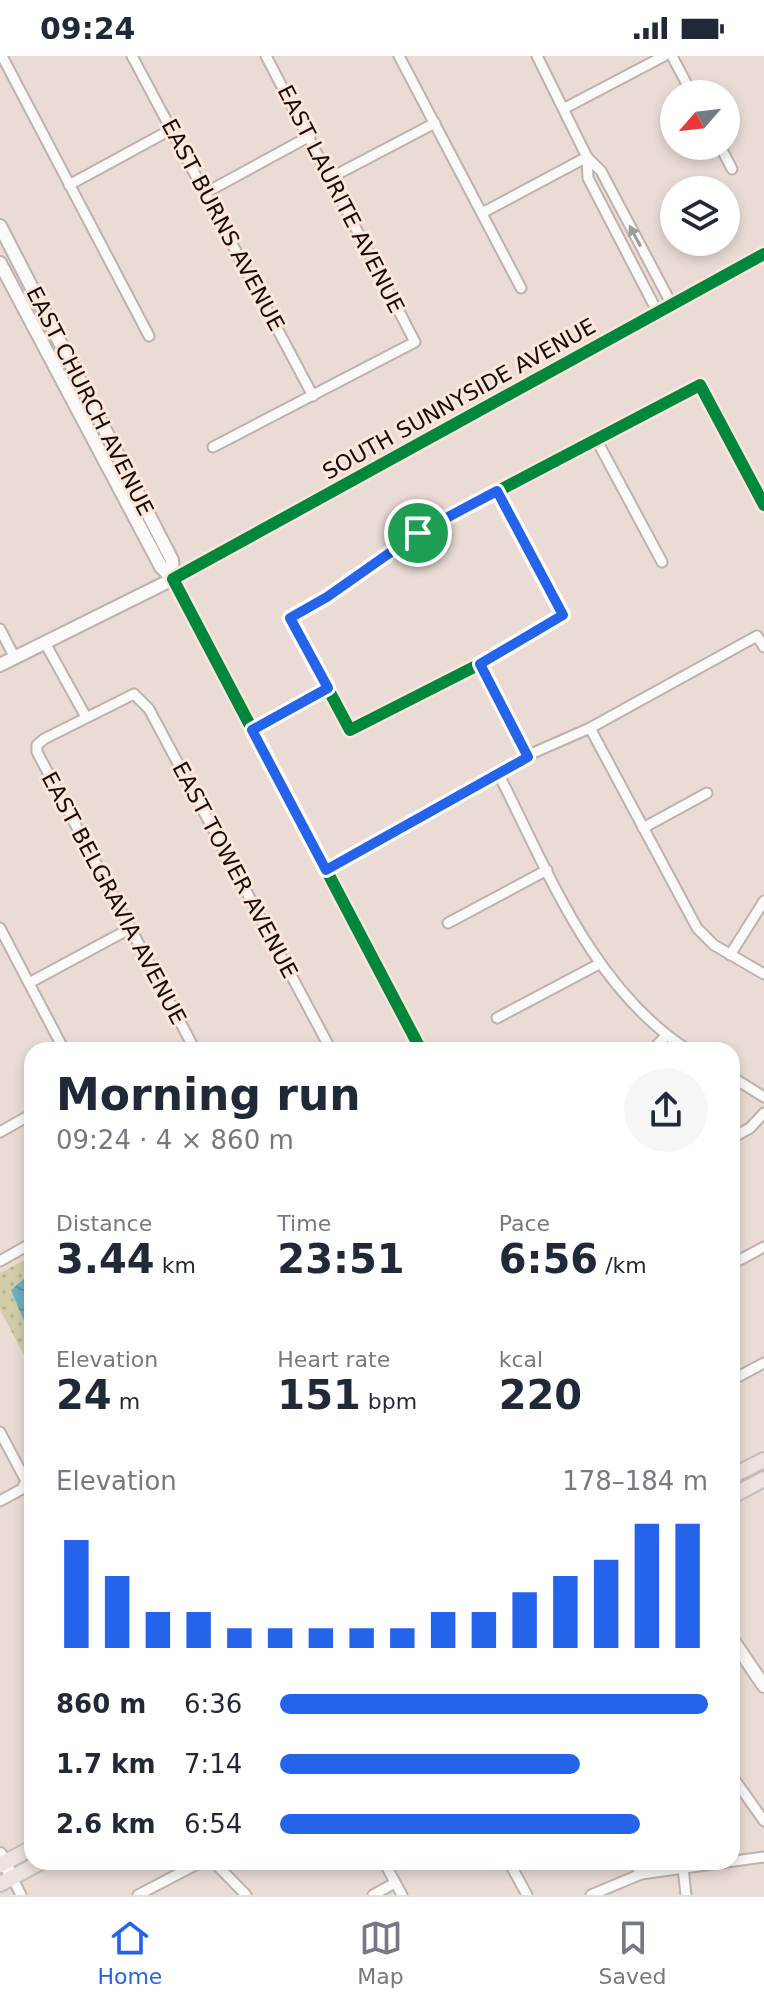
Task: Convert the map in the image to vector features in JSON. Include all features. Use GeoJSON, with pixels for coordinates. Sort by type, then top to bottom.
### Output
{"type":"FeatureCollection","features":[{"type":"Feature","properties":{"kind":"main road"},"geometry":{"type":"LineString","coordinates":[[740,1472],[764,1460]]}},
{"type":"Feature","properties":{"kind":"main road"},"geometry":{"type":"LineString","coordinates":[[740,1492],[764,1479]]}},
{"type":"Feature","properties":{"kind":"main road"},"geometry":{"type":"LineString","coordinates":[[1,1861],[24,1851]]}},
{"type":"Feature","properties":{"kind":"main road"},"geometry":{"type":"LineString","coordinates":[[6,1880],[25,1870]]}},
{"type":"Feature","properties":{"kind":"street"},"geometry":{"type":"LineString","coordinates":[[2,56],[149,336]]}},
{"type":"Feature","properties":{"kind":"street","name":"EAST BURNS AVENUE"},"geometry":{"type":"LineString","coordinates":[[132,56],[313,396]]}},
{"type":"Feature","properties":{"kind":"street","name":"EAST LAURITE AVENUE"},"geometry":{"type":"LineString","coordinates":[[266,56],[332,177],[415,342],[313,396]]}},
{"type":"Feature","properties":{"kind":"street"},"geometry":{"type":"LineString","coordinates":[[399,56],[521,288]]}},
{"type":"Feature","properties":{"kind":"street"},"geometry":{"type":"LineString","coordinates":[[537,56],[587,157],[601,171],[672,305]]}},
{"type":"Feature","properties":{"kind":"street"},"geometry":{"type":"LineString","coordinates":[[565,108],[664,56]]}},
{"type":"Feature","properties":{"kind":"street"},"geometry":{"type":"LineString","coordinates":[[672,56],[685,80]]}},
{"type":"Feature","properties":{"kind":"street"},"geometry":{"type":"LineString","coordinates":[[332,177],[435,123]]}},
{"type":"Feature","properties":{"kind":"street"},"geometry":{"type":"LineString","coordinates":[[69,185],[172,129]]}},
{"type":"Feature","properties":{"kind":"street"},"geometry":{"type":"LineString","coordinates":[[207,192],[310,136]]}},
{"type":"Feature","properties":{"kind":"street"},"geometry":{"type":"LineString","coordinates":[[482,213],[587,157]]}},
{"type":"Feature","properties":{"kind":"street"},"geometry":{"type":"LineString","coordinates":[[587,157],[588,178],[658,313]]}},
{"type":"Feature","properties":{"kind":"street"},"geometry":{"type":"LineString","coordinates":[[727,160],[732,169]]}},
{"type":"Feature","properties":{"kind":"street","name":"EAST CHURCH AVENUE"},"geometry":{"type":"LineString","coordinates":[[0,226],[172,560],[173,579]]}},
{"type":"Feature","properties":{"kind":"street","name":"SOUTH SUNNYSIDE AVENUE"},"geometry":{"type":"LineString","coordinates":[[0,665],[173,579],[763,258]]}},
{"type":"Feature","properties":{"kind":"street","name":"EAST CHURCH AVENUE"},"geometry":{"type":"LineString","coordinates":[[0,263],[161,567],[173,579],[417,1042]]}},
{"type":"Feature","properties":{"kind":"street"},"geometry":{"type":"LineString","coordinates":[[497,491],[563,615],[480,664],[350,730],[290,618],[327,597],[418,533],[497,491],[596,439],[700,385],[764,505]]}},
{"type":"Feature","properties":{"kind":"street"},"geometry":{"type":"LineString","coordinates":[[213,447],[313,396]]}},
{"type":"Feature","properties":{"kind":"street"},"geometry":{"type":"LineString","coordinates":[[596,439],[662,562]]}},
{"type":"Feature","properties":{"kind":"street"},"geometry":{"type":"LineString","coordinates":[[0,629],[15,658]]}},
{"type":"Feature","properties":{"kind":"street"},"geometry":{"type":"LineString","coordinates":[[326,870],[528,757],[590,728],[757,636],[764,647]]}},
{"type":"Feature","properties":{"kind":"street"},"geometry":{"type":"LineString","coordinates":[[45,643],[86,717]]}},
{"type":"Feature","properties":{"kind":"street"},"geometry":{"type":"LineString","coordinates":[[480,664],[528,757]]}},
{"type":"Feature","properties":{"kind":"street"},"geometry":{"type":"LineString","coordinates":[[252,730],[328,688]]}},
{"type":"Feature","properties":{"kind":"street","name":"EAST TOWER AVENUE"},"geometry":{"type":"LineString","coordinates":[[86,717],[134,694],[149,709],[327,1042]]}},
{"type":"Feature","properties":{"kind":"street","name":"EAST BELGRAVIA AVENUE"},"geometry":{"type":"LineString","coordinates":[[86,717],[37,745],[37,752],[191,1042]]}},
{"type":"Feature","properties":{"kind":"street"},"geometry":{"type":"LineString","coordinates":[[590,728],[697,928],[730,955],[764,974]]}},
{"type":"Feature","properties":{"kind":"street"},"geometry":{"type":"LineString","coordinates":[[499,775],[599,964],[626,999],[675,1042]]}},
{"type":"Feature","properties":{"kind":"street"},"geometry":{"type":"LineString","coordinates":[[643,828],[707,793]]}},
{"type":"Feature","properties":{"kind":"street"},"geometry":{"type":"LineString","coordinates":[[448,923],[547,870]]}},
{"type":"Feature","properties":{"kind":"street"},"geometry":{"type":"LineString","coordinates":[[730,955],[764,901]]}},
{"type":"Feature","properties":{"kind":"street"},"geometry":{"type":"LineString","coordinates":[[0,928],[60,1042]]}},
{"type":"Feature","properties":{"kind":"street"},"geometry":{"type":"LineString","coordinates":[[29,983],[131,928]]}},
{"type":"Feature","properties":{"kind":"street"},"geometry":{"type":"LineString","coordinates":[[497,1018],[599,964]]}},
{"type":"Feature","properties":{"kind":"street"},"geometry":{"type":"LineString","coordinates":[[660,1042],[666,1036]]}},
{"type":"Feature","properties":{"kind":"street"},"geometry":{"type":"LineString","coordinates":[[740,1082],[764,1097]]}},
{"type":"Feature","properties":{"kind":"street"},"geometry":{"type":"LineString","coordinates":[[740,1134],[764,1113]]}},
{"type":"Feature","properties":{"kind":"street"},"geometry":{"type":"LineString","coordinates":[[0,1132],[24,1118]]}},
{"type":"Feature","properties":{"kind":"street"},"geometry":{"type":"LineString","coordinates":[[740,1260],[764,1247]]}},
{"type":"Feature","properties":{"kind":"street"},"geometry":{"type":"LineString","coordinates":[[0,1261],[24,1248]]}},
{"type":"Feature","properties":{"kind":"street"},"geometry":{"type":"LineString","coordinates":[[740,1376],[764,1363]]}},
{"type":"Feature","properties":{"kind":"street"},"geometry":{"type":"LineString","coordinates":[[0,1432],[24,1477]]}},
{"type":"Feature","properties":{"kind":"street"},"geometry":{"type":"LineString","coordinates":[[0,1501],[24,1485]]}},
{"type":"Feature","properties":{"kind":"street"},"geometry":{"type":"LineString","coordinates":[[740,1651],[764,1686]]}},
{"type":"Feature","properties":{"kind":"street"},"geometry":{"type":"LineString","coordinates":[[740,1787],[764,1821]]}},
{"type":"Feature","properties":{"kind":"street"},"geometry":{"type":"LineString","coordinates":[[740,1860],[764,1857]]}},
{"type":"Feature","properties":{"kind":"street"},"geometry":{"type":"LineString","coordinates":[[1,1861],[6,1880],[21,1895]]}},
{"type":"Feature","properties":{"kind":"street"},"geometry":{"type":"LineString","coordinates":[[138,1895],[186,1870]]}},
{"type":"Feature","properties":{"kind":"street"},"geometry":{"type":"LineString","coordinates":[[222,1870],[246,1895]]}},
{"type":"Feature","properties":{"kind":"street"},"geometry":{"type":"LineString","coordinates":[[388,1870],[402,1895]]}},
{"type":"Feature","properties":{"kind":"street"},"geometry":{"type":"LineString","coordinates":[[513,1870],[527,1895]]}},
{"type":"Feature","properties":{"kind":"street"},"geometry":{"type":"LineString","coordinates":[[639,1870],[641,1874]]}},
{"type":"Feature","properties":{"kind":"street"},"geometry":{"type":"LineString","coordinates":[[591,1895],[641,1874],[669,1870]]}},
{"type":"Feature","properties":{"kind":"street"},"geometry":{"type":"LineString","coordinates":[[683,1870],[686,1895]]}},
{"type":"Feature","properties":{"kind":"street"},"geometry":{"type":"LineString","coordinates":[[373,1895],[395,1883]]}},
{"type":"Feature","properties":{"kind":"shaded area"},"geometry":{"type":"Polygon","coordinates":[[[24,1260],[24,1355],[0,1310],[0,1273],[24,1260]]]}},
{"type":"Feature","properties":{"kind":"water"},"geometry":{"type":"Polygon","coordinates":[[[24,1279],[24,1321],[11,1290],[24,1279]]]}},
{"type":"Feature","properties":{"kind":"cycle path"},"geometry":{"type":"LineString","coordinates":[[417,1042],[173,579],[764,254]]}},
{"type":"Feature","properties":{"kind":"cycle path"},"geometry":{"type":"LineString","coordinates":[[497,491],[563,615],[480,664],[350,730],[290,618],[327,597],[418,533],[700,385],[764,505]]}},
{"type":"Feature","properties":{"kind":"route"},"geometry":{"type":"LineString","coordinates":[[497,491],[563,615],[480,664],[528,757],[326,870],[252,730],[328,688],[290,618],[327,597],[418,533],[497,491]]}}]}
